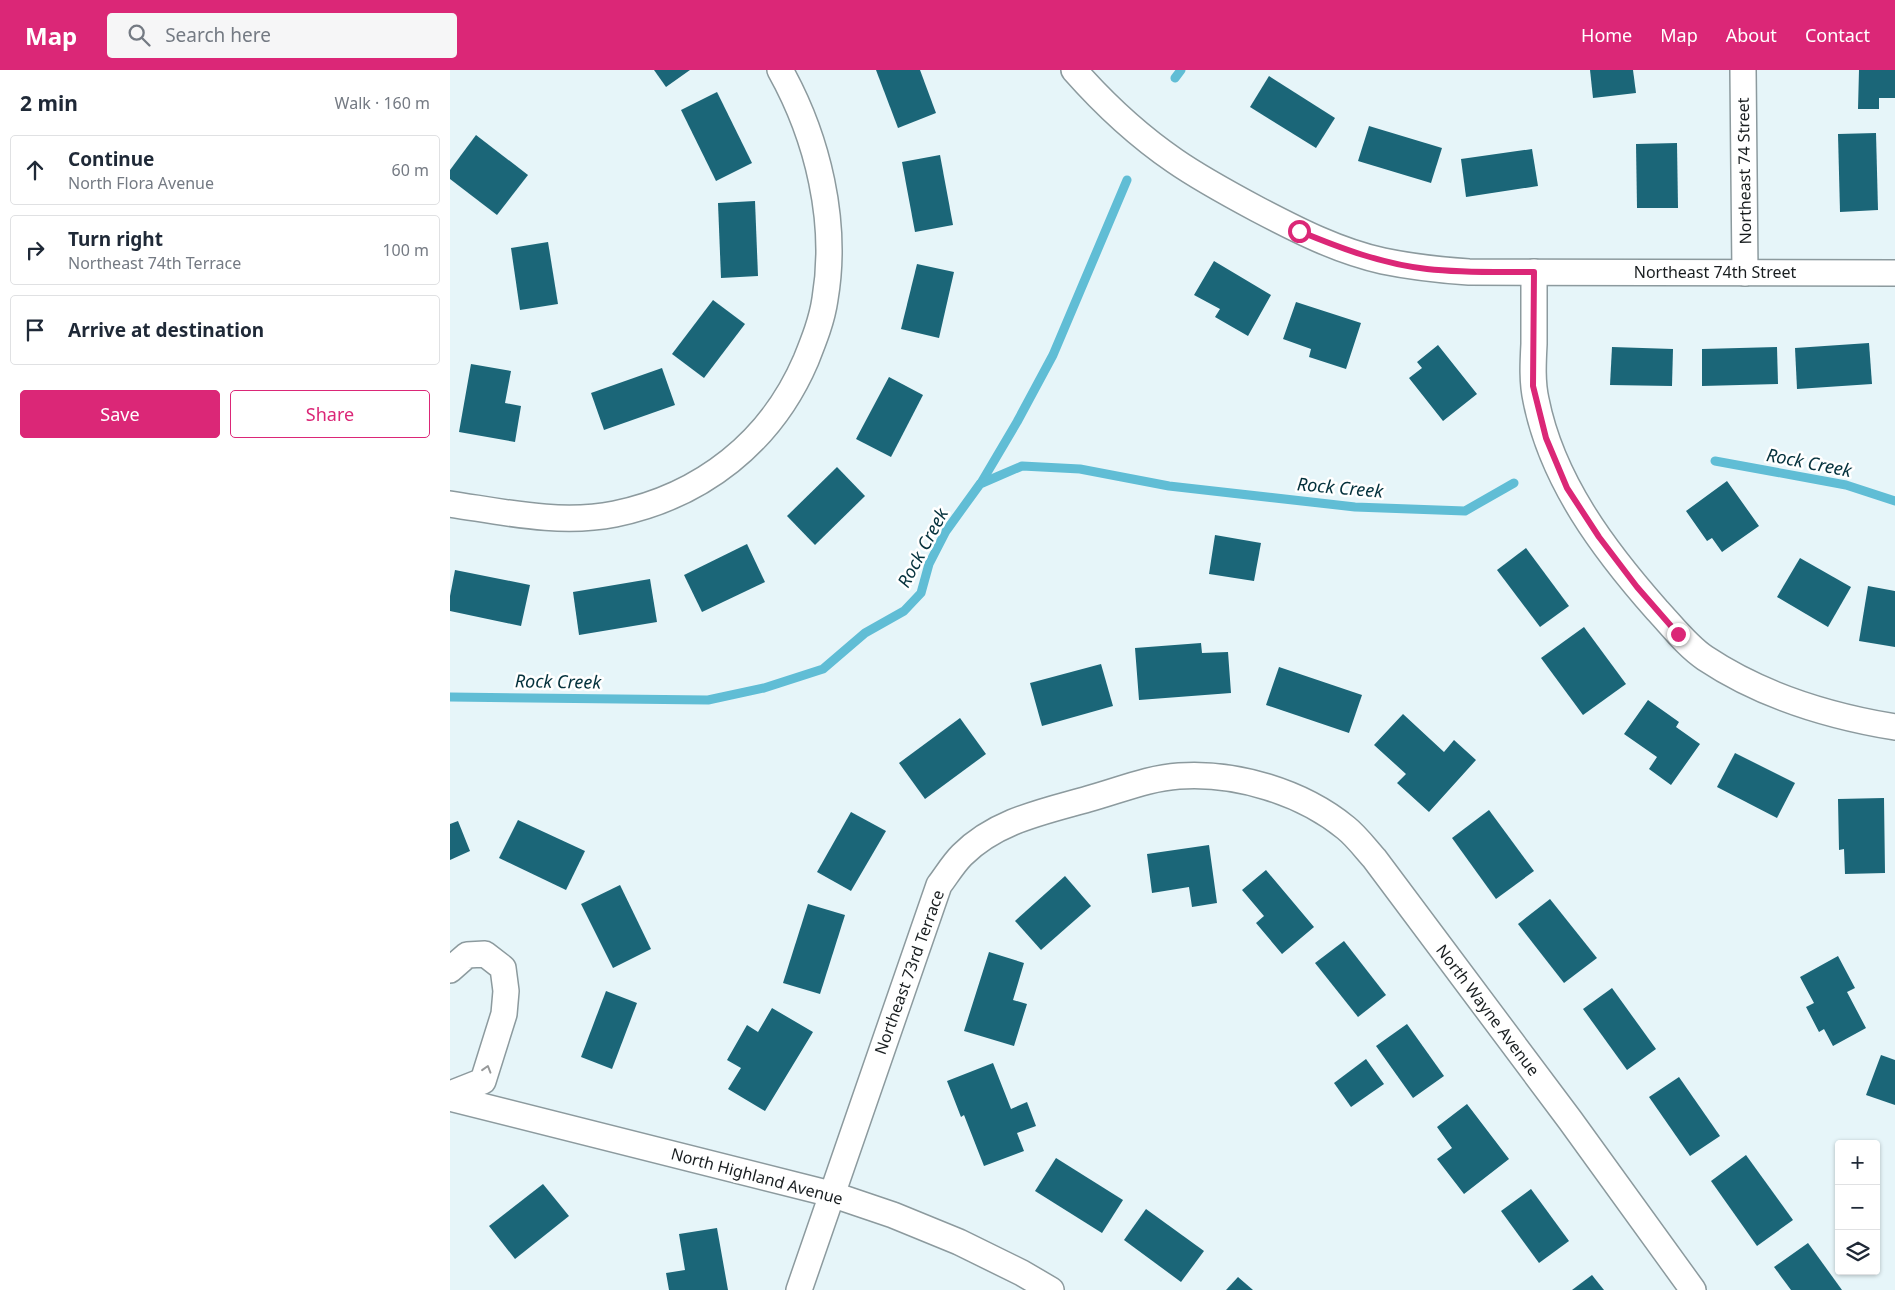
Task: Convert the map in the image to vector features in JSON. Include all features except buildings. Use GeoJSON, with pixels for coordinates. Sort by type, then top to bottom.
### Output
{"type":"FeatureCollection","features":[{"type":"Feature","properties":{"kind":"street"},"geometry":{"type":"LineString","coordinates":[[450,504],[538,517],[576,518],[614,514],[650,505],[685,490],[724,467],[760,435],[772,420],[797,381],[816,337],[825,300],[829,262],[822,182],[812,142],[789,86],[780,70]]}},
{"type":"Feature","properties":{"kind":"street","name":"Northeast 74th Street"},"geometry":{"type":"LineString","coordinates":[[1074,70],[1119,117],[1175,162],[1205,181],[1299,231],[1340,248],[1382,261],[1425,269],[1469,272],[1895,273]]}},
{"type":"Feature","properties":{"kind":"street","name":"Northeast 74 Street"},"geometry":{"type":"LineString","coordinates":[[1743,70],[1745,272]]}},
{"type":"Feature","properties":{"kind":"street"},"geometry":{"type":"LineString","coordinates":[[1534,272],[1533,386],[1546,438],[1567,488],[1599,537],[1637,587],[1678,634],[1703,657],[1723,670],[1765,691],[1810,708],[1856,720],[1895,727]]}},
{"type":"Feature","properties":{"kind":"street","name":"Northeast 73rd Terrace"},"geometry":{"type":"LineString","coordinates":[[799,1290],[939,885],[961,856],[991,832],[1007,823],[1025,816],[1141,784],[1179,776],[1219,777],[1242,782]]}},
{"type":"Feature","properties":{"kind":"street","name":"North Wayne Avenue"},"geometry":{"type":"LineString","coordinates":[[1242,782],[1276,789],[1313,805],[1347,828],[1374,858],[1570,1120],[1693,1290]]}},
{"type":"Feature","properties":{"kind":"street"},"geometry":{"type":"LineString","coordinates":[[450,970],[467,954],[485,954],[503,968],[506,991],[504,1014],[483,1081],[450,1094]]}},
{"type":"Feature","properties":{"kind":"street","name":"North Highland Avenue"},"geometry":{"type":"LineString","coordinates":[[450,1098],[831,1194],[893,1215],[959,1242],[1022,1273],[1051,1290]]}},
{"type":"Feature","properties":{"kind":"waterway"},"geometry":{"type":"LineString","coordinates":[[1175,78],[1181,70]]}},
{"type":"Feature","properties":{"kind":"waterway"},"geometry":{"type":"LineString","coordinates":[[981,483],[1053,355],[1127,180]]}},
{"type":"Feature","properties":{"kind":"waterway","name":"Rock Creek"},"geometry":{"type":"LineString","coordinates":[[1715,461],[1846,485],[1895,501]]}},
{"type":"Feature","properties":{"kind":"waterway","name":"Rock Creek"},"geometry":{"type":"LineString","coordinates":[[450,697],[708,700],[764,688],[823,669],[865,633],[904,611],[921,593],[929,564],[946,531],[980,484],[1022,466],[1080,469],[1169,486],[1355,507],[1465,511],[1514,483]]}},
{"type":"Feature","properties":{"kind":"route"},"geometry":{"type":"LineString","coordinates":[[1299,231],[1340,248],[1382,261],[1425,269],[1469,272],[1534,272],[1533,386],[1546,438],[1567,488],[1599,537],[1637,587],[1678,634]]}}]}
